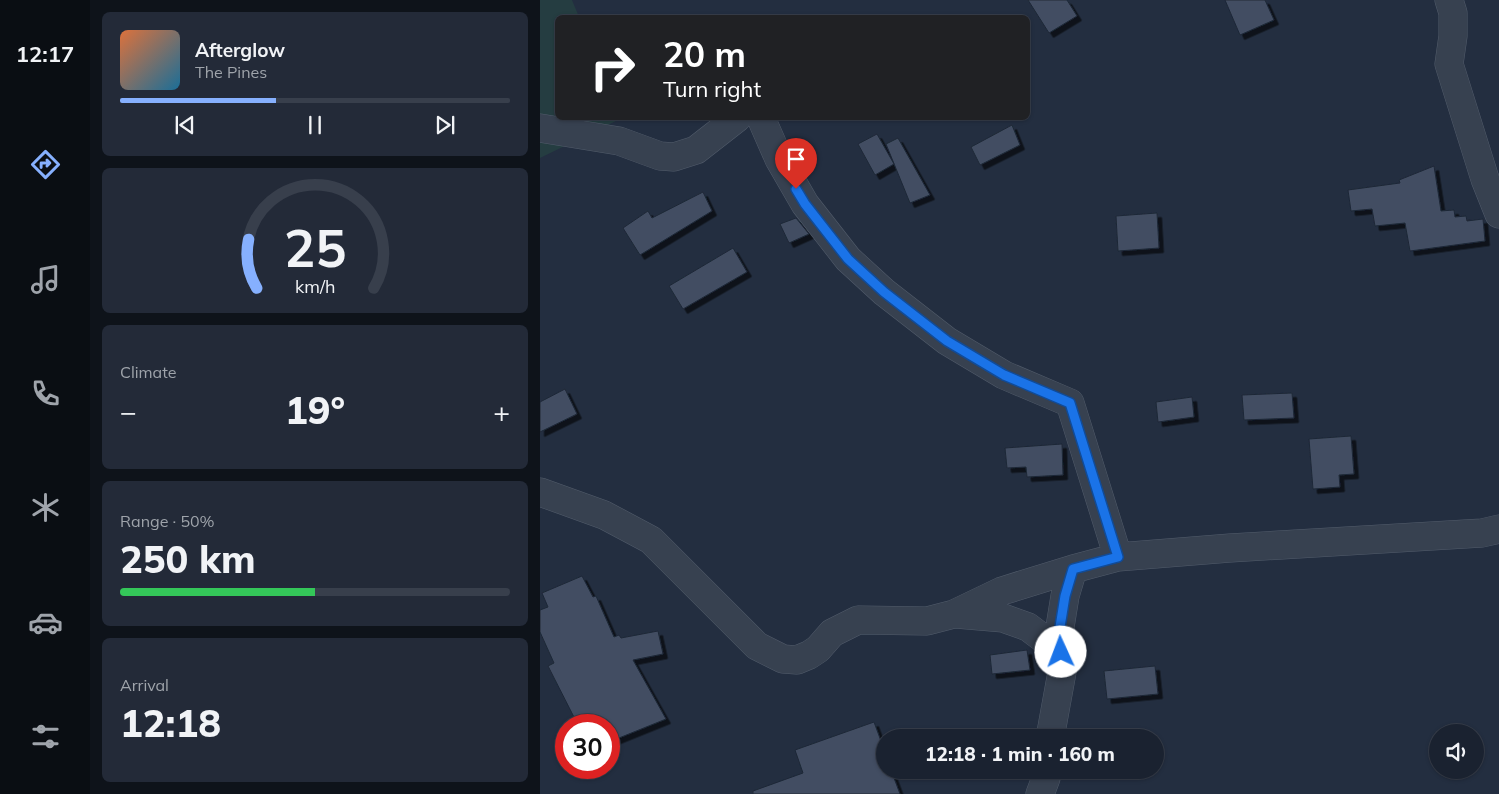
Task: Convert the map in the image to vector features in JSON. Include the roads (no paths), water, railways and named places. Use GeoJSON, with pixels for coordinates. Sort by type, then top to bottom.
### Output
{"type":"FeatureCollection","features":[{"type":"Feature","properties":{"kind":"street"},"geometry":{"type":"LineString","coordinates":[[1449,0],[1453,13],[1449,64],[1485,179],[1499,214]]}},
{"type":"Feature","properties":{"kind":"street"},"geometry":{"type":"LineString","coordinates":[[540,128],[619,141],[660,156],[674,157],[696,150],[734,120]]}},
{"type":"Feature","properties":{"kind":"street"},"geometry":{"type":"LineString","coordinates":[[762,120],[779,159],[805,204],[848,259],[884,292],[947,341],[1004,375],[1070,403],[1118,557]]}},
{"type":"Feature","properties":{"kind":"street"},"geometry":{"type":"LineString","coordinates":[[540,492],[604,515],[651,540],[757,646],[783,659],[797,660],[818,649],[832,633],[858,620],[927,621],[954,614],[1002,591],[1118,557],[1230,548],[1482,533],[1499,529]]}},
{"type":"Feature","properties":{"kind":"street"},"geometry":{"type":"LineString","coordinates":[[1052,729],[1062,672],[1060,627],[1065,596],[1073,569]]}},
{"type":"Feature","properties":{"kind":"street"},"geometry":{"type":"LineString","coordinates":[[954,614],[1003,618],[1028,627],[1061,652]]}},
{"type":"Feature","properties":{"kind":"street"},"geometry":{"type":"LineString","coordinates":[[1040,794],[1046,779]]}}]}
